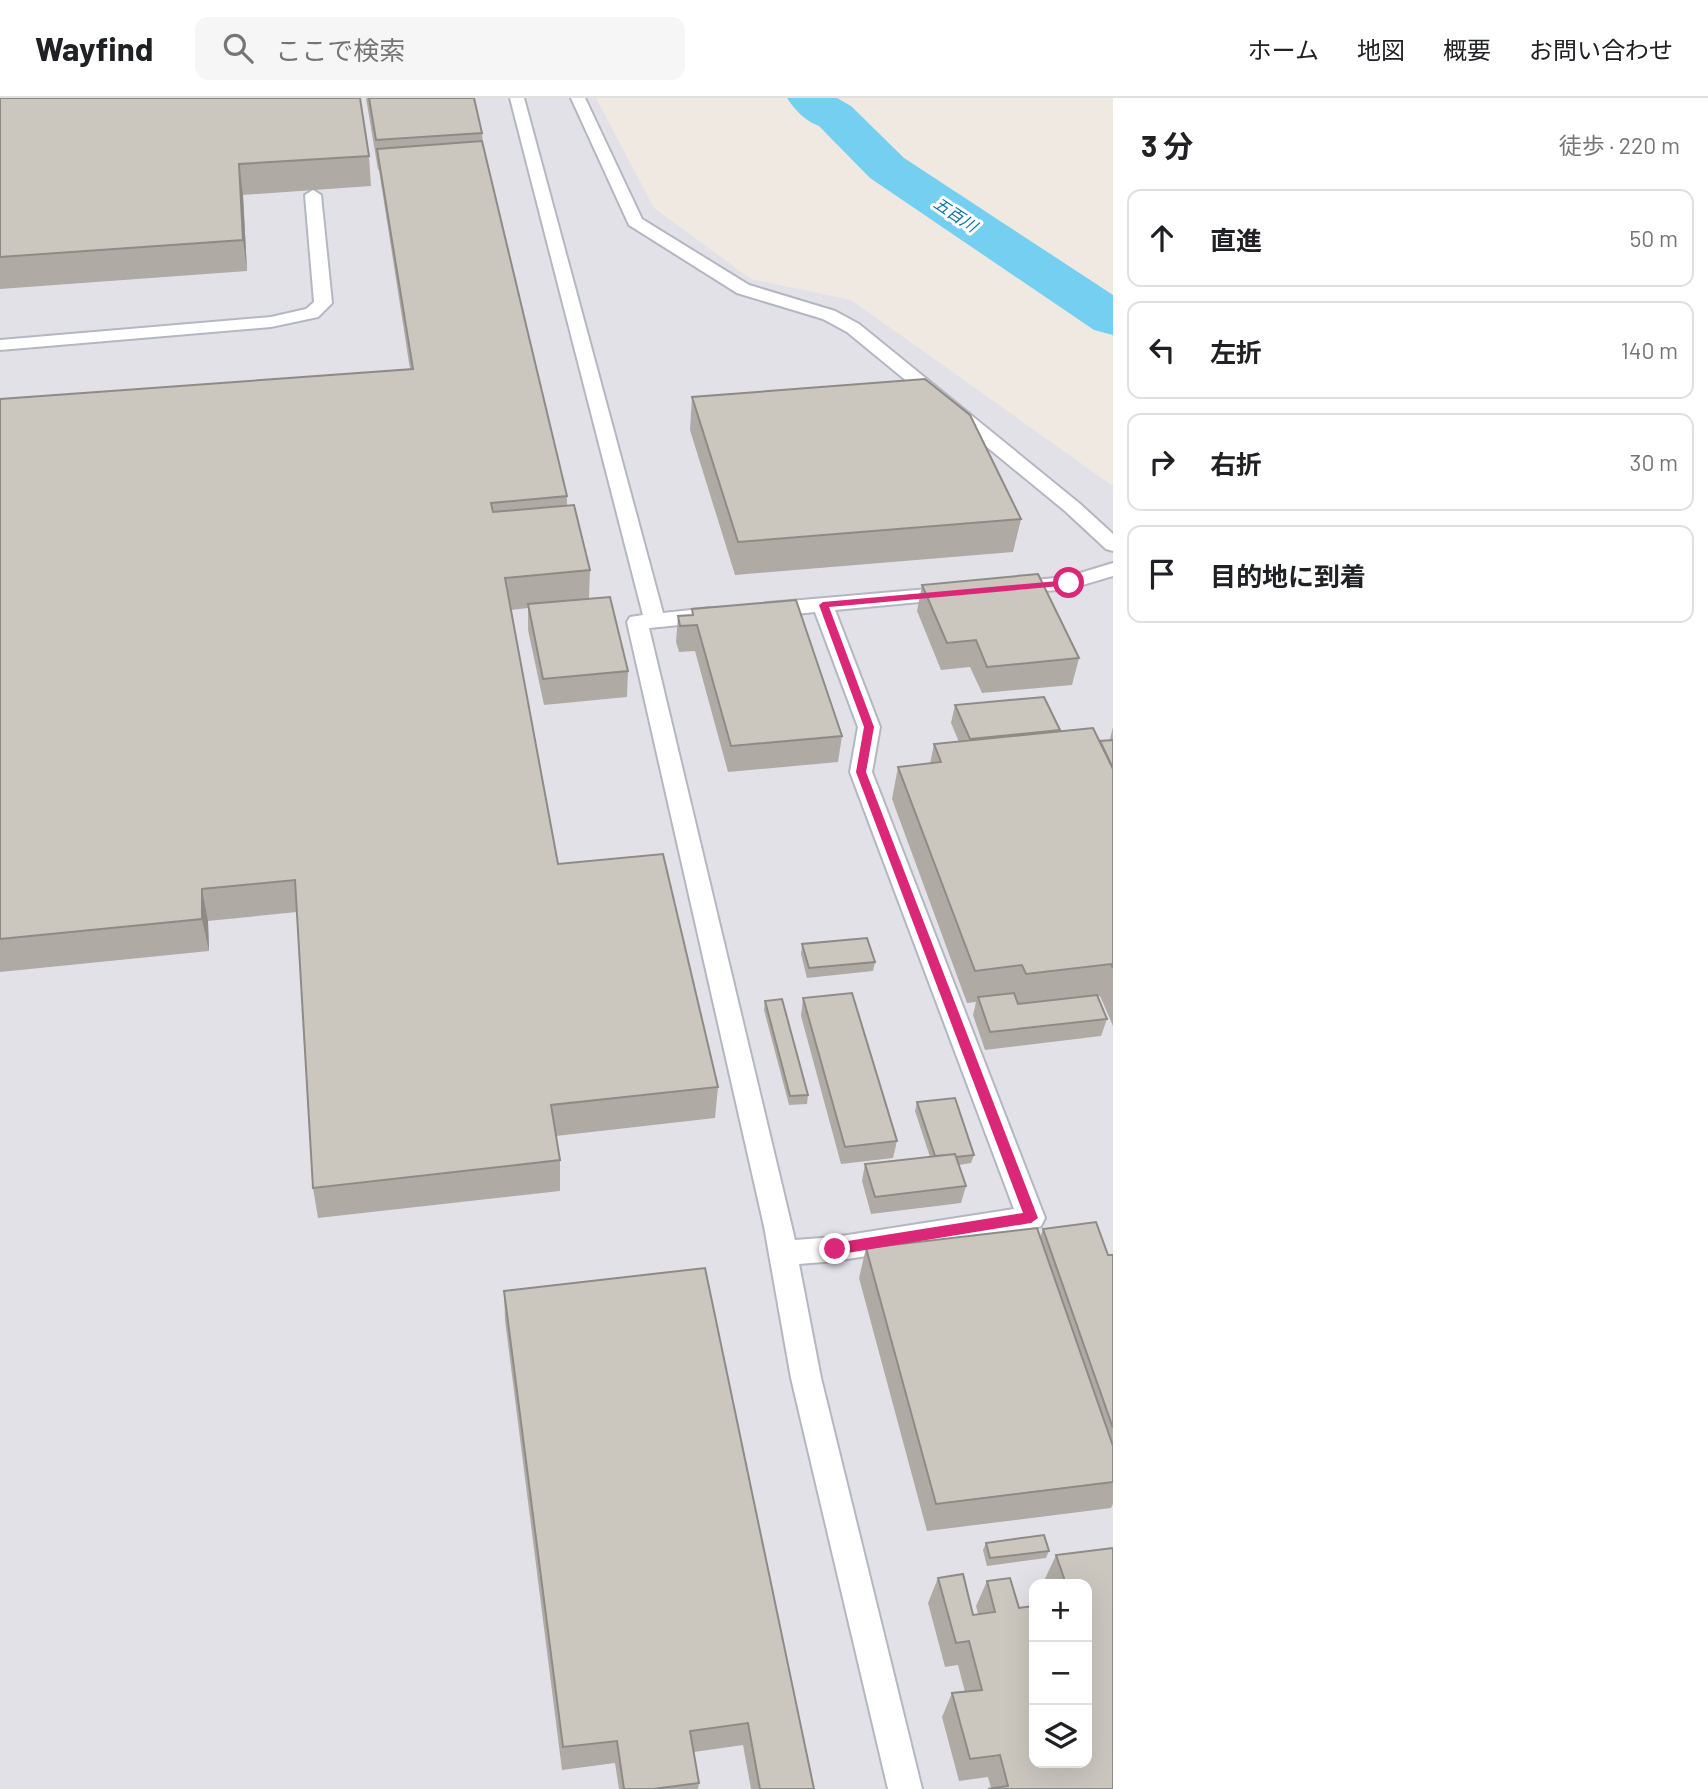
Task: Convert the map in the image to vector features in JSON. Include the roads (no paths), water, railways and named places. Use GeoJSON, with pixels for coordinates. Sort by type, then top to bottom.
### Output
{"type":"FeatureCollection","features":[{"type":"Feature","properties":{"kind":"lane"},"geometry":{"type":"LineString","coordinates":[[517,98],[655,620]]}},
{"type":"Feature","properties":{"kind":"lane"},"geometry":{"type":"LineString","coordinates":[[578,98],[635,222],[743,289],[829,315],[853,328],[1072,507],[1113,545]]}},
{"type":"Feature","properties":{"kind":"lane"},"geometry":{"type":"LineString","coordinates":[[0,345],[271,322],[312,313],[323,303],[313,195]]}},
{"type":"Feature","properties":{"kind":"lane"},"geometry":{"type":"LineString","coordinates":[[905,1789],[806,1378],[783,1253],[637,622],[1069,583],[1113,569]]}},
{"type":"Feature","properties":{"kind":"lane"},"geometry":{"type":"LineString","coordinates":[[783,1253],[835,1249],[1031,1218],[861,772],[869,727],[823,605]]}},
{"type":"Feature","properties":{"kind":"waterway","name":"五百川"},"geometry":{"type":"LineString","coordinates":[[810,98],[827,113],[835,116],[887,168],[1113,319]]}}]}
